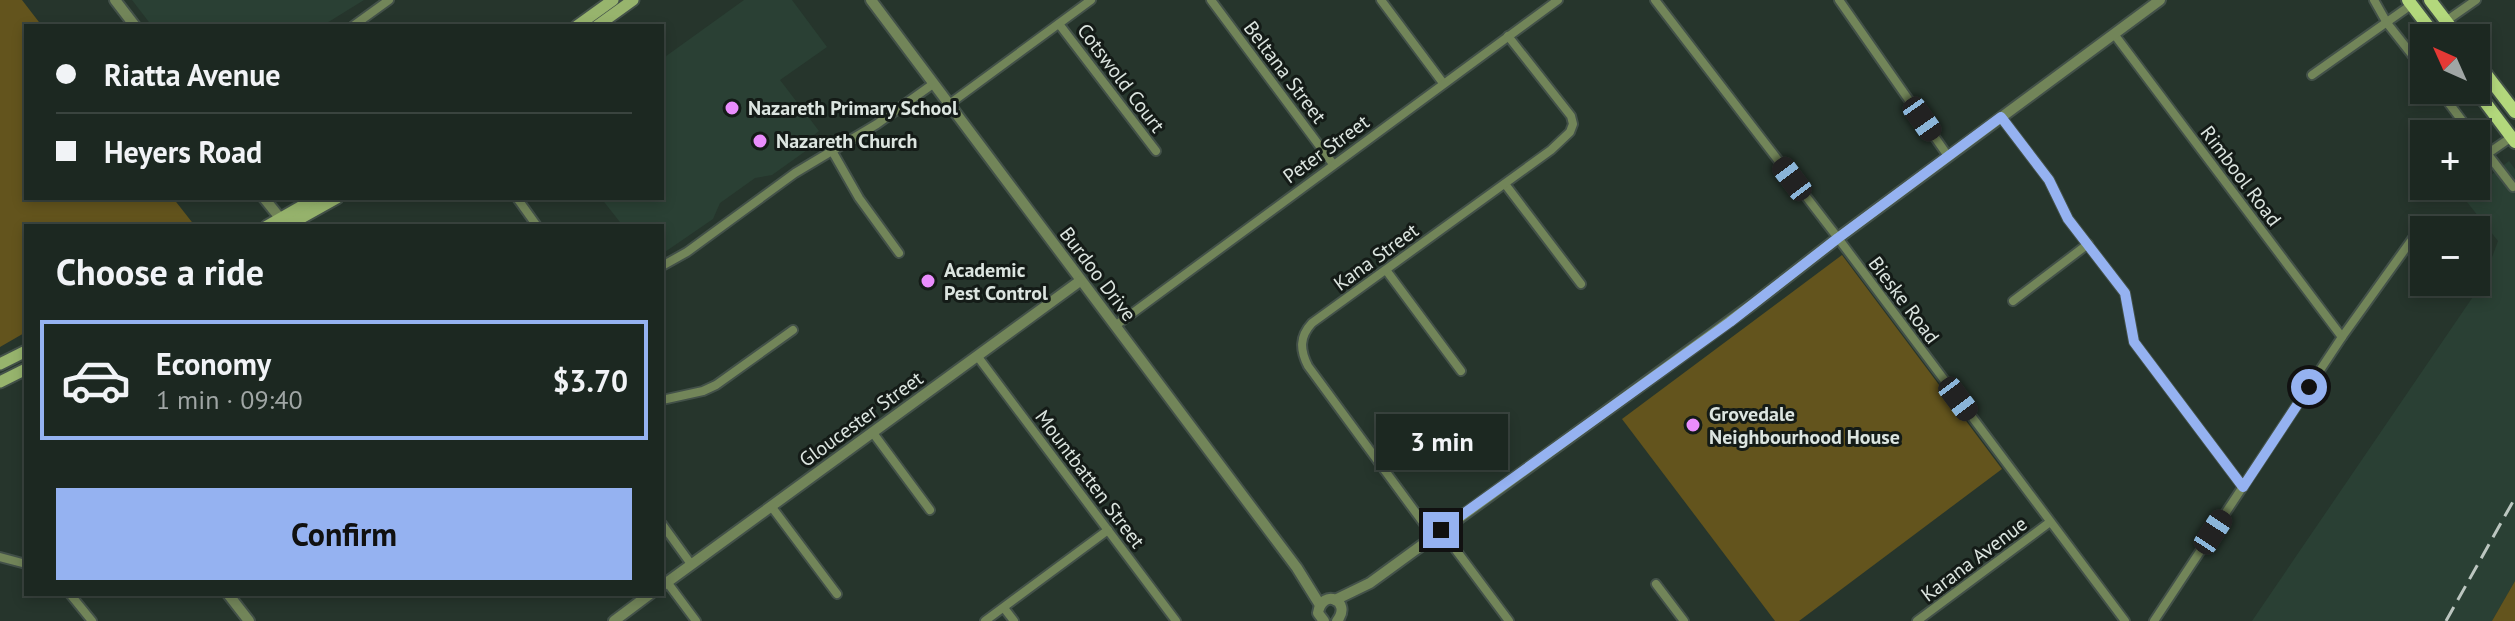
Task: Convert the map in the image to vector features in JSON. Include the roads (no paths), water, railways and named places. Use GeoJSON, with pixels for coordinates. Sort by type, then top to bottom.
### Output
{"type":"FeatureCollection","features":[{"type":"Feature","properties":{"kind":"main road"},"geometry":{"type":"LineString","coordinates":[[580,24],[613,0]]}},
{"type":"Feature","properties":{"kind":"main road"},"geometry":{"type":"LineString","coordinates":[[600,24],[633,0]]}},
{"type":"Feature","properties":{"kind":"main road"},"geometry":{"type":"LineString","coordinates":[[2430,0],[2448,24]]}},
{"type":"Feature","properties":{"kind":"main road"},"geometry":{"type":"LineString","coordinates":[[2410,2],[2426,24]]}},
{"type":"Feature","properties":{"kind":"main road"},"geometry":{"type":"LineString","coordinates":[[2490,79],[2515,112]]}},
{"type":"Feature","properties":{"kind":"main road"},"geometry":{"type":"LineString","coordinates":[[2487,104],[2514,138]]}},
{"type":"Feature","properties":{"kind":"main road"},"geometry":{"type":"LineString","coordinates":[[284,223],[313,200]]}},
{"type":"Feature","properties":{"kind":"main road"},"geometry":{"type":"LineString","coordinates":[[284,223],[333,200]]}},
{"type":"Feature","properties":{"kind":"main road"},"geometry":{"type":"LineString","coordinates":[[0,364],[24,352]]}},
{"type":"Feature","properties":{"kind":"main road"},"geometry":{"type":"LineString","coordinates":[[0,382],[24,370]]}},
{"type":"Feature","properties":{"kind":"street"},"geometry":{"type":"LineString","coordinates":[[115,0],[133,24]]}},
{"type":"Feature","properties":{"kind":"street"},"geometry":{"type":"LineString","coordinates":[[356,24],[389,0]]}},
{"type":"Feature","properties":{"kind":"street","name":"Burdoo Drive"},"geometry":{"type":"LineString","coordinates":[[871,0],[1325,603]]}},
{"type":"Feature","properties":{"kind":"street"},"geometry":{"type":"LineString","coordinates":[[948,105],[1091,0]]}},
{"type":"Feature","properties":{"kind":"street","name":"Beltana Street"},"geometry":{"type":"LineString","coordinates":[[1211,0],[1333,164]]}},
{"type":"Feature","properties":{"kind":"street"},"geometry":{"type":"LineString","coordinates":[[1381,0],[1443,83]]}},
{"type":"Feature","properties":{"kind":"street","name":"Peter Street"},"geometry":{"type":"LineString","coordinates":[[1115,326],[1558,0]]}},
{"type":"Feature","properties":{"kind":"street","name":"Bieske Road"},"geometry":{"type":"LineString","coordinates":[[1655,0],[2125,621]]}},
{"type":"Feature","properties":{"kind":"street"},"geometry":{"type":"LineString","coordinates":[[1839,0],[1948,156]]}},
{"type":"Feature","properties":{"kind":"street"},"geometry":{"type":"LineString","coordinates":[[1309,621],[1325,603],[1370,583],[1741,313],[2160,0]]}},
{"type":"Feature","properties":{"kind":"street"},"geometry":{"type":"LineString","coordinates":[[2374,0],[2410,52]]}},
{"type":"Feature","properties":{"kind":"street"},"geometry":{"type":"LineString","coordinates":[[2446,21],[2476,0]]}},
{"type":"Feature","properties":{"kind":"street"},"geometry":{"type":"LineString","coordinates":[[2312,75],[2387,23],[2410,2]]}},
{"type":"Feature","properties":{"kind":"street","name":"Cotswold Court"},"geometry":{"type":"LineString","coordinates":[[1059,24],[1156,151]]}},
{"type":"Feature","properties":{"kind":"street","name":"Rimbool Road"},"geometry":{"type":"LineString","coordinates":[[2114,34],[2342,337]]}},
{"type":"Feature","properties":{"kind":"street","name":"Kana Street"},"geometry":{"type":"LineString","coordinates":[[1437,533],[1308,366],[1301,342],[1312,323],[1505,184],[1570,132],[1573,124],[1571,116],[1508,36]]}},
{"type":"Feature","properties":{"kind":"street"},"geometry":{"type":"LineString","coordinates":[[664,265],[687,252],[795,173],[877,124],[933,84]]}},
{"type":"Feature","properties":{"kind":"street"},"geometry":{"type":"LineString","coordinates":[[2450,104],[2462,120]]}},
{"type":"Feature","properties":{"kind":"street"},"geometry":{"type":"LineString","coordinates":[[2001,117],[2049,180],[2068,219],[2125,293],[2134,342],[2243,487]]}},
{"type":"Feature","properties":{"kind":"street"},"geometry":{"type":"LineString","coordinates":[[2490,152],[2514,138]]}},
{"type":"Feature","properties":{"kind":"street"},"geometry":{"type":"LineString","coordinates":[[831,149],[859,198],[899,253]]}},
{"type":"Feature","properties":{"kind":"street"},"geometry":{"type":"LineString","coordinates":[[2490,158],[2513,187]]}},
{"type":"Feature","properties":{"kind":"street"},"geometry":{"type":"LineString","coordinates":[[1505,184],[1581,284]]}},
{"type":"Feature","properties":{"kind":"street"},"geometry":{"type":"LineString","coordinates":[[266,200],[284,223]]}},
{"type":"Feature","properties":{"kind":"street"},"geometry":{"type":"LineString","coordinates":[[518,200],[536,224]]}},
{"type":"Feature","properties":{"kind":"street"},"geometry":{"type":"LineString","coordinates":[[2154,621],[2342,337],[2410,242]]}},
{"type":"Feature","properties":{"kind":"street"},"geometry":{"type":"LineString","coordinates":[[2013,301],[2088,244]]}},
{"type":"Feature","properties":{"kind":"street"},"geometry":{"type":"LineString","coordinates":[[1386,270],[1461,371]]}},
{"type":"Feature","properties":{"kind":"street","name":"Gloucester Street"},"geometry":{"type":"LineString","coordinates":[[664,584],[1080,281]]}},
{"type":"Feature","properties":{"kind":"street"},"geometry":{"type":"LineString","coordinates":[[664,400],[716,385],[793,330]]}},
{"type":"Feature","properties":{"kind":"street","name":"Mountbatten Street"},"geometry":{"type":"LineString","coordinates":[[978,357],[1176,621]]}},
{"type":"Feature","properties":{"kind":"street"},"geometry":{"type":"LineString","coordinates":[[873,433],[930,510]]}},
{"type":"Feature","properties":{"kind":"street"},"geometry":{"type":"LineString","coordinates":[[771,506],[837,594]]}},
{"type":"Feature","properties":{"kind":"street","name":"Karana Avenue"},"geometry":{"type":"LineString","coordinates":[[1917,621],[1932,615],[2050,522]]}},
{"type":"Feature","properties":{"kind":"street"},"geometry":{"type":"LineString","coordinates":[[664,527],[691,564]]}},
{"type":"Feature","properties":{"kind":"street"},"geometry":{"type":"LineString","coordinates":[[985,621],[1108,530]]}},
{"type":"Feature","properties":{"kind":"street"},"geometry":{"type":"LineString","coordinates":[[1437,533],[1509,621]]}},
{"type":"Feature","properties":{"kind":"street"},"geometry":{"type":"LineString","coordinates":[[0,557],[24,563]]}},
{"type":"Feature","properties":{"kind":"street"},"geometry":{"type":"LineString","coordinates":[[1325,603],[1341,617],[1370,583]]}},
{"type":"Feature","properties":{"kind":"street"},"geometry":{"type":"LineString","coordinates":[[664,584],[696,621]]}},
{"type":"Feature","properties":{"kind":"street"},"geometry":{"type":"LineString","coordinates":[[1656,584],[1684,621]]}},
{"type":"Feature","properties":{"kind":"street"},"geometry":{"type":"LineString","coordinates":[[72,596],[92,621]]}},
{"type":"Feature","properties":{"kind":"street"},"geometry":{"type":"LineString","coordinates":[[230,596],[249,621]]}},
{"type":"Feature","properties":{"kind":"street"},"geometry":{"type":"LineString","coordinates":[[614,621],[647,596]]}},
{"type":"Feature","properties":{"kind":"street"},"geometry":{"type":"LineString","coordinates":[[1324,621],[1320,617],[1325,603]]}},
{"type":"Feature","properties":{"kind":"street"},"geometry":{"type":"LineString","coordinates":[[1004,608],[1014,621]]}},
{"type":"Feature","properties":{"kind":"railway"},"geometry":{"type":"LineString","coordinates":[[2446,621],[2515,498]]}},
{"type":"Feature","properties":{"kind":"place","name":"Nazareth Primary School"},"geometry":{"type":"Point","coordinates":[732,108]}},
{"type":"Feature","properties":{"kind":"place","name":"Nazareth Church"},"geometry":{"type":"Point","coordinates":[760,141]}},
{"type":"Feature","properties":{"kind":"place","name":"Academic Pest Control"},"geometry":{"type":"Point","coordinates":[928,281]}},
{"type":"Feature","properties":{"kind":"place","name":"Grovedale Neighbourhood House"},"geometry":{"type":"Point","coordinates":[1693,425]}}]}
